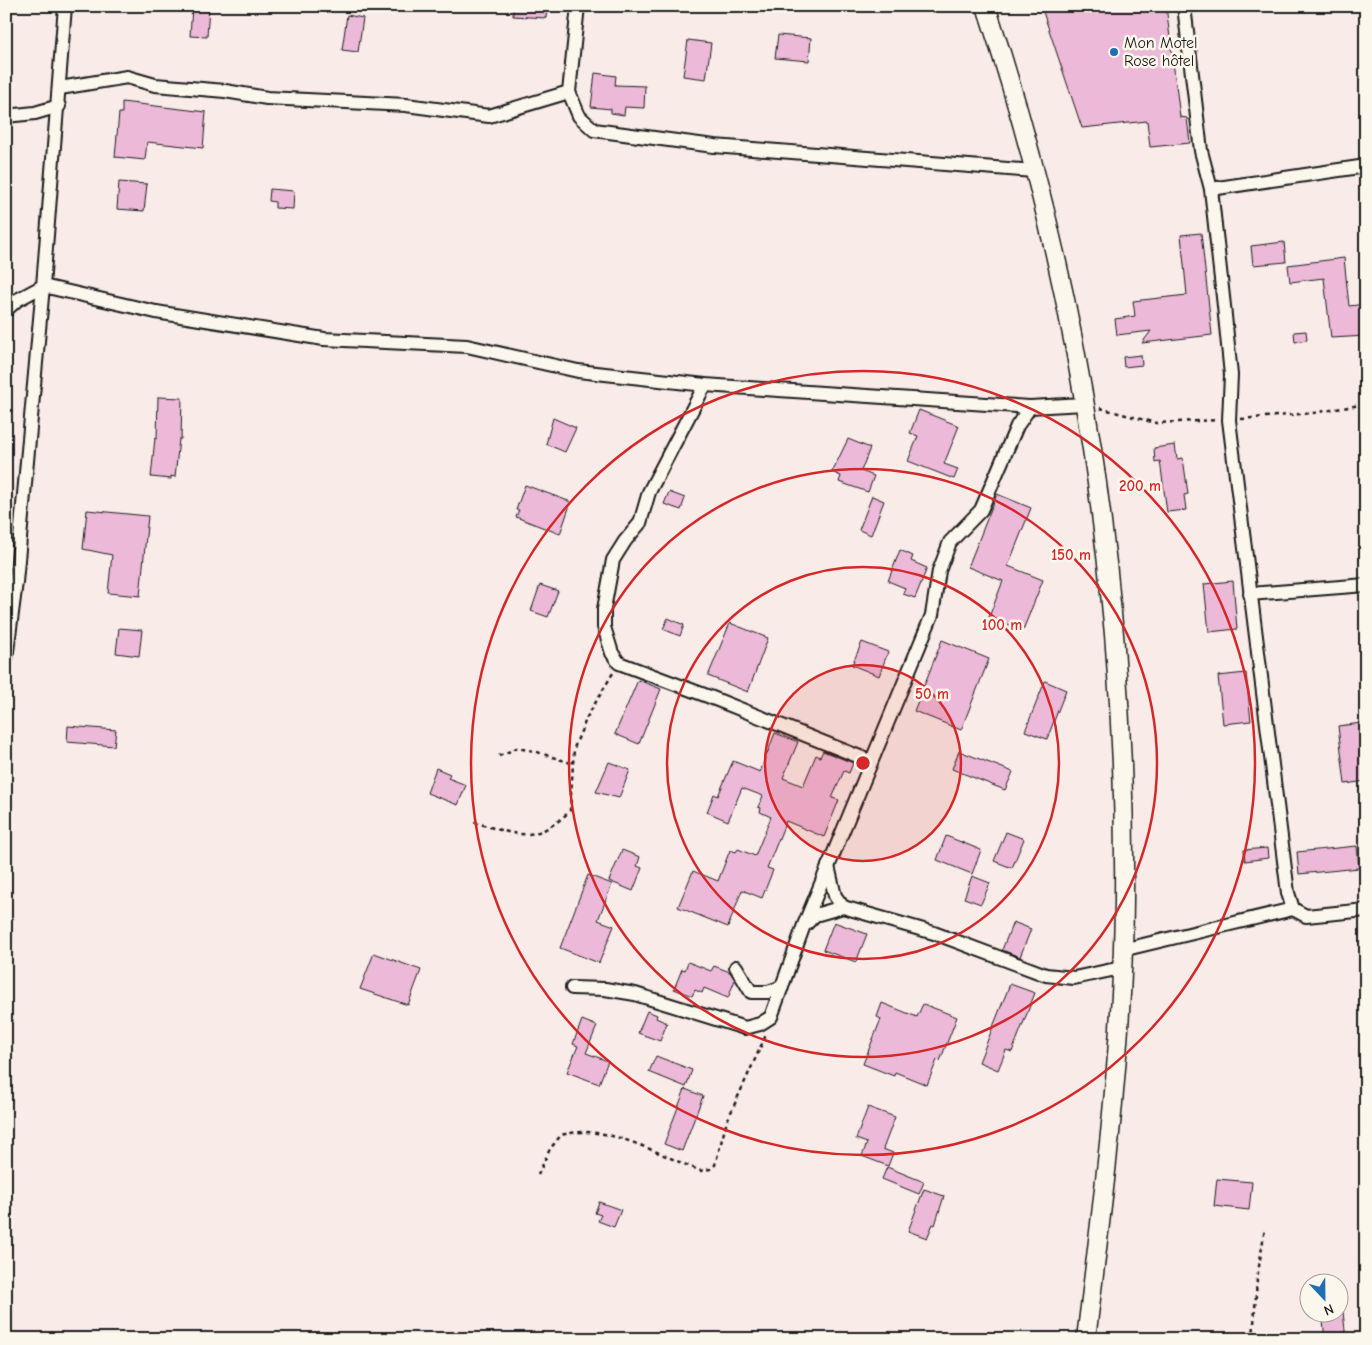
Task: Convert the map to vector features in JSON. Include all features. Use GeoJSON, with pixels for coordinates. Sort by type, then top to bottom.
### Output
{"type":"FeatureCollection","features":[{"type":"Feature","properties":{"kind":"main road"},"geometry":{"type":"LineString","coordinates":[[986,6],[1014,93],[1061,283],[1084,404],[1115,651],[1123,826],[1122,950],[1114,1108],[1086,1339]]}},
{"type":"Feature","properties":{"kind":"street"},"geometry":{"type":"LineString","coordinates":[[6,659],[17,572],[43,286],[65,6]]}},
{"type":"Feature","properties":{"kind":"street"},"geometry":{"type":"LineString","coordinates":[[578,6],[569,92],[579,116],[594,130],[714,146],[1034,171]]}},
{"type":"Feature","properties":{"kind":"street"},"geometry":{"type":"LineString","coordinates":[[1184,6],[1201,151],[1211,189],[1231,375],[1228,420],[1288,893],[1293,909]]}},
{"type":"Feature","properties":{"kind":"street"},"geometry":{"type":"LineString","coordinates":[[60,88],[128,77],[155,85],[267,98],[406,104],[488,116],[569,92]]}},
{"type":"Feature","properties":{"kind":"street"},"geometry":{"type":"LineString","coordinates":[[6,116],[35,113],[58,106]]}},
{"type":"Feature","properties":{"kind":"street"},"geometry":{"type":"LineString","coordinates":[[1211,189],[1366,166]]}},
{"type":"Feature","properties":{"kind":"street"},"geometry":{"type":"LineString","coordinates":[[6,310],[17,300],[43,286],[156,312],[324,339],[467,346],[578,370],[705,384],[1030,407],[1084,404]]}},
{"type":"Feature","properties":{"kind":"street"},"geometry":{"type":"LineString","coordinates":[[705,384],[649,492],[640,523],[625,541],[613,560],[604,609],[604,627],[612,653],[618,663],[870,761]]}},
{"type":"Feature","properties":{"kind":"street"},"geometry":{"type":"LineString","coordinates":[[572,988],[605,989],[635,994],[745,1028],[760,1024],[771,1017],[804,925],[870,761],[932,615],[940,571],[950,542],[981,510],[1017,426],[1030,407]]}},
{"type":"Feature","properties":{"kind":"street"},"geometry":{"type":"LineString","coordinates":[[1250,594],[1366,585]]}},
{"type":"Feature","properties":{"kind":"street"},"geometry":{"type":"LineString","coordinates":[[828,866],[835,896],[843,907]]}},
{"type":"Feature","properties":{"kind":"street"},"geometry":{"type":"LineString","coordinates":[[804,925],[815,915],[843,907],[934,933],[1046,975],[1074,978],[1121,968]]}},
{"type":"Feature","properties":{"kind":"street"},"geometry":{"type":"LineString","coordinates":[[1122,950],[1293,909],[1306,916],[1366,910]]}},
{"type":"Feature","properties":{"kind":"street"},"geometry":{"type":"LineString","coordinates":[[736,967],[751,992],[768,992],[782,987]]}},
{"type":"Feature","properties":{"kind":"path"},"geometry":{"type":"LineString","coordinates":[[474,822],[528,836],[556,824],[570,811],[574,748],[587,717],[618,663]]}},
{"type":"Feature","properties":{"kind":"path"},"geometry":{"type":"LineString","coordinates":[[499,756],[517,748],[534,751],[572,763]]}},
{"type":"Feature","properties":{"kind":"path"},"geometry":{"type":"LineString","coordinates":[[538,1176],[550,1149],[561,1135],[588,1130],[626,1140],[701,1171],[710,1169],[715,1165],[727,1121],[763,1045],[771,1017]]}},
{"type":"Feature","properties":{"kind":"path"},"geometry":{"type":"LineString","coordinates":[[1253,1339],[1257,1279],[1265,1228]]}},
{"type":"Feature","properties":{"kind":"building"},"geometry":{"type":"Polygon","coordinates":[[[192,6],[209,6],[207,37],[190,36],[192,6]]]}},
{"type":"Feature","properties":{"kind":"building"},"geometry":{"type":"Polygon","coordinates":[[[513,6],[547,6],[546,18],[513,16],[513,6]]]}},
{"type":"Feature","properties":{"kind":"building","name":"Mon Motel Rose hôtel"},"geometry":{"type":"Polygon","coordinates":[[[1041,6],[1166,6],[1180,117],[1187,118],[1190,143],[1150,147],[1147,121],[1082,128],[1041,6]]]}},
{"type":"Feature","properties":{"kind":"building"},"geometry":{"type":"Polygon","coordinates":[[[347,15],[363,18],[358,52],[342,50],[347,15]]]}},
{"type":"Feature","properties":{"kind":"building"},"geometry":{"type":"Polygon","coordinates":[[[778,35],[811,38],[809,61],[775,58],[778,35]]]}},
{"type":"Feature","properties":{"kind":"building"},"geometry":{"type":"Polygon","coordinates":[[[688,40],[711,43],[706,79],[683,76],[688,40]]]}},
{"type":"Feature","properties":{"kind":"building"},"geometry":{"type":"Polygon","coordinates":[[[595,73],[616,76],[615,85],[645,86],[644,108],[625,107],[624,115],[611,113],[611,109],[591,107],[595,73]]]}},
{"type":"Feature","properties":{"kind":"building"},"geometry":{"type":"Polygon","coordinates":[[[122,102],[206,112],[203,148],[147,142],[145,160],[115,157],[119,113],[122,113],[122,102]]]}},
{"type":"Feature","properties":{"kind":"building"},"geometry":{"type":"Polygon","coordinates":[[[119,182],[147,184],[144,211],[117,209],[119,182]]]}},
{"type":"Feature","properties":{"kind":"building"},"geometry":{"type":"Polygon","coordinates":[[[270,189],[294,191],[293,209],[275,208],[275,202],[269,201],[270,189]]]}},
{"type":"Feature","properties":{"kind":"building"},"geometry":{"type":"Polygon","coordinates":[[[1201,233],[1212,335],[1142,343],[1151,331],[1117,335],[1115,319],[1135,316],[1133,301],[1187,295],[1181,235],[1201,233]]]}},
{"type":"Feature","properties":{"kind":"building"},"geometry":{"type":"Polygon","coordinates":[[[1284,242],[1286,262],[1253,265],[1251,246],[1284,242]]]}},
{"type":"Feature","properties":{"kind":"building"},"geometry":{"type":"Polygon","coordinates":[[[1344,258],[1349,306],[1366,304],[1366,336],[1331,338],[1324,278],[1290,282],[1288,265],[1344,258]]]}},
{"type":"Feature","properties":{"kind":"building"},"geometry":{"type":"Polygon","coordinates":[[[1306,331],[1307,340],[1295,342],[1294,332],[1306,331]]]}},
{"type":"Feature","properties":{"kind":"building"},"geometry":{"type":"Polygon","coordinates":[[[1141,355],[1142,365],[1124,367],[1123,357],[1141,355]]]}},
{"type":"Feature","properties":{"kind":"building"},"geometry":{"type":"Polygon","coordinates":[[[158,397],[182,398],[181,439],[179,439],[175,477],[171,476],[171,479],[151,477],[155,438],[157,439],[158,397]]]}},
{"type":"Feature","properties":{"kind":"building"},"geometry":{"type":"Polygon","coordinates":[[[919,410],[959,426],[944,464],[958,469],[954,479],[908,461],[918,436],[910,433],[919,410]]]}},
{"type":"Feature","properties":{"kind":"building"},"geometry":{"type":"Polygon","coordinates":[[[553,418],[576,428],[565,452],[546,444],[553,418]]]}},
{"type":"Feature","properties":{"kind":"building"},"geometry":{"type":"Polygon","coordinates":[[[848,439],[870,448],[861,471],[874,476],[868,492],[839,482],[841,476],[832,472],[848,439]]]}},
{"type":"Feature","properties":{"kind":"building"},"geometry":{"type":"Polygon","coordinates":[[[1175,445],[1177,459],[1183,458],[1188,494],[1184,495],[1186,510],[1167,512],[1160,461],[1155,462],[1154,448],[1175,445]]]}},
{"type":"Feature","properties":{"kind":"building"},"geometry":{"type":"Polygon","coordinates":[[[525,485],[571,502],[560,534],[516,517],[519,510],[516,510],[525,485]]]}},
{"type":"Feature","properties":{"kind":"building"},"geometry":{"type":"Polygon","coordinates":[[[669,492],[685,498],[681,510],[664,504],[669,492]]]}},
{"type":"Feature","properties":{"kind":"building"},"geometry":{"type":"Polygon","coordinates":[[[997,494],[1031,508],[1008,566],[1043,580],[1023,630],[989,617],[1003,581],[968,567],[997,494]]]}},
{"type":"Feature","properties":{"kind":"building"},"geometry":{"type":"Polygon","coordinates":[[[872,496],[884,501],[871,535],[859,530],[872,496]]]}},
{"type":"Feature","properties":{"kind":"building"},"geometry":{"type":"Polygon","coordinates":[[[87,510],[148,516],[140,596],[108,593],[112,555],[83,549],[87,510]]]}},
{"type":"Feature","properties":{"kind":"building"},"geometry":{"type":"Polygon","coordinates":[[[900,550],[913,556],[911,561],[927,568],[915,598],[903,594],[905,588],[888,581],[900,550]]]}},
{"type":"Feature","properties":{"kind":"building"},"geometry":{"type":"Polygon","coordinates":[[[1233,581],[1237,629],[1209,632],[1204,584],[1233,581]]]}},
{"type":"Feature","properties":{"kind":"building"},"geometry":{"type":"Polygon","coordinates":[[[540,585],[558,591],[548,617],[531,611],[540,585]]]}},
{"type":"Feature","properties":{"kind":"building"},"geometry":{"type":"Polygon","coordinates":[[[668,618],[684,625],[680,636],[663,629],[668,618]]]}},
{"type":"Feature","properties":{"kind":"building"},"geometry":{"type":"Polygon","coordinates":[[[730,623],[768,638],[748,692],[708,676],[730,623]]]}},
{"type":"Feature","properties":{"kind":"building"},"geometry":{"type":"Polygon","coordinates":[[[119,628],[142,630],[139,656],[116,653],[119,628]]]}},
{"type":"Feature","properties":{"kind":"building"},"geometry":{"type":"Polygon","coordinates":[[[942,640],[989,659],[961,730],[914,711],[942,640]]]}},
{"type":"Feature","properties":{"kind":"building"},"geometry":{"type":"Polygon","coordinates":[[[862,642],[888,652],[879,676],[852,665],[862,642]]]}},
{"type":"Feature","properties":{"kind":"building"},"geometry":{"type":"Polygon","coordinates":[[[1246,673],[1251,721],[1223,724],[1218,676],[1246,673]]]}},
{"type":"Feature","properties":{"kind":"building"},"geometry":{"type":"Polygon","coordinates":[[[638,680],[661,689],[639,744],[615,734],[638,680]]]}},
{"type":"Feature","properties":{"kind":"building"},"geometry":{"type":"Polygon","coordinates":[[[1045,681],[1066,690],[1047,739],[1025,731],[1045,681]]]}},
{"type":"Feature","properties":{"kind":"building"},"geometry":{"type":"Polygon","coordinates":[[[1362,723],[1366,781],[1345,784],[1338,726],[1362,723]]]}},
{"type":"Feature","properties":{"kind":"building"},"geometry":{"type":"Polygon","coordinates":[[[68,726],[116,730],[114,746],[67,742],[68,726]]]}},
{"type":"Feature","properties":{"kind":"building"},"geometry":{"type":"Polygon","coordinates":[[[775,733],[798,742],[783,778],[803,786],[816,755],[820,757],[823,751],[853,763],[849,773],[844,771],[832,798],[839,800],[824,837],[786,821],[767,868],[773,870],[762,898],[742,890],[728,927],[678,907],[693,871],[718,881],[730,850],[736,852],[738,849],[755,856],[771,817],[760,812],[761,808],[758,807],[763,796],[742,788],[728,821],[707,812],[714,794],[718,796],[733,761],[760,772],[775,733]]]}},
{"type":"Feature","properties":{"kind":"building"},"geometry":{"type":"Polygon","coordinates":[[[959,751],[1013,772],[1005,790],[952,769],[959,751]]]}},
{"type":"Feature","properties":{"kind":"building"},"geometry":{"type":"Polygon","coordinates":[[[609,762],[630,770],[619,798],[596,792],[609,762]]]}},
{"type":"Feature","properties":{"kind":"building"},"geometry":{"type":"Polygon","coordinates":[[[436,768],[450,774],[448,778],[466,785],[458,805],[427,793],[436,768]]]}},
{"type":"Feature","properties":{"kind":"building"},"geometry":{"type":"Polygon","coordinates":[[[1006,832],[1024,839],[1012,868],[994,861],[1006,832]]]}},
{"type":"Feature","properties":{"kind":"building"},"geometry":{"type":"Polygon","coordinates":[[[946,836],[981,850],[972,874],[937,860],[946,836]]]}},
{"type":"Feature","properties":{"kind":"building"},"geometry":{"type":"Polygon","coordinates":[[[1357,846],[1359,868],[1299,874],[1297,852],[1357,846]]]}},
{"type":"Feature","properties":{"kind":"building"},"geometry":{"type":"Polygon","coordinates":[[[1267,848],[1268,858],[1245,861],[1244,850],[1267,848]]]}},
{"type":"Feature","properties":{"kind":"building"},"geometry":{"type":"Polygon","coordinates":[[[622,850],[640,857],[637,866],[642,868],[633,891],[609,881],[622,850]]]}},
{"type":"Feature","properties":{"kind":"building"},"geometry":{"type":"Polygon","coordinates":[[[588,875],[612,884],[598,920],[614,926],[599,963],[560,948],[588,875]]]}},
{"type":"Feature","properties":{"kind":"building"},"geometry":{"type":"Polygon","coordinates":[[[972,876],[990,883],[981,904],[964,898],[972,876]]]}},
{"type":"Feature","properties":{"kind":"building"},"geometry":{"type":"Polygon","coordinates":[[[834,922],[867,934],[856,962],[823,950],[834,922]]]}},
{"type":"Feature","properties":{"kind":"building"},"geometry":{"type":"Polygon","coordinates":[[[1013,922],[1031,929],[1020,957],[1002,950],[1013,922]]]}},
{"type":"Feature","properties":{"kind":"building"},"geometry":{"type":"Polygon","coordinates":[[[374,953],[421,970],[408,1005],[360,989],[374,953]]]}},
{"type":"Feature","properties":{"kind":"building"},"geometry":{"type":"Polygon","coordinates":[[[688,962],[711,971],[714,966],[730,972],[735,980],[728,998],[704,988],[702,993],[695,990],[692,996],[674,989],[682,969],[685,970],[688,962]]]}},
{"type":"Feature","properties":{"kind":"building"},"geometry":{"type":"Polygon","coordinates":[[[1010,984],[1035,993],[1012,1052],[1006,1050],[998,1070],[979,1062],[1010,984]]]}},
{"type":"Feature","properties":{"kind":"building"},"geometry":{"type":"Polygon","coordinates":[[[882,1003],[917,1017],[923,1004],[957,1017],[940,1061],[937,1060],[927,1085],[895,1072],[894,1076],[863,1064],[881,1019],[877,1017],[882,1003]]]}},
{"type":"Feature","properties":{"kind":"building"},"geometry":{"type":"Polygon","coordinates":[[[647,1011],[657,1015],[656,1018],[667,1023],[660,1041],[638,1033],[647,1011]]]}},
{"type":"Feature","properties":{"kind":"building"},"geometry":{"type":"Polygon","coordinates":[[[582,1020],[597,1026],[586,1053],[608,1061],[599,1084],[567,1072],[578,1046],[573,1044],[582,1020]]]}},
{"type":"Feature","properties":{"kind":"building"},"geometry":{"type":"Polygon","coordinates":[[[656,1056],[692,1070],[686,1087],[649,1072],[656,1056]]]}},
{"type":"Feature","properties":{"kind":"building"},"geometry":{"type":"Polygon","coordinates":[[[685,1089],[703,1096],[682,1151],[664,1144],[685,1089]]]}},
{"type":"Feature","properties":{"kind":"building"},"geometry":{"type":"Polygon","coordinates":[[[868,1107],[895,1117],[883,1149],[893,1153],[888,1166],[862,1156],[867,1143],[856,1139],[868,1107]]]}},
{"type":"Feature","properties":{"kind":"building"},"geometry":{"type":"Polygon","coordinates":[[[887,1167],[924,1182],[919,1194],[882,1179],[887,1167]]]}},
{"type":"Feature","properties":{"kind":"building"},"geometry":{"type":"Polygon","coordinates":[[[1217,1179],[1252,1182],[1249,1210],[1214,1206],[1217,1179]]]}},
{"type":"Feature","properties":{"kind":"building"},"geometry":{"type":"Polygon","coordinates":[[[924,1189],[944,1196],[935,1225],[933,1224],[927,1238],[908,1231],[924,1189]]]}},
{"type":"Feature","properties":{"kind":"building"},"geometry":{"type":"Polygon","coordinates":[[[599,1202],[621,1210],[614,1227],[598,1221],[601,1215],[595,1213],[599,1202]]]}},
{"type":"Feature","properties":{"kind":"building"},"geometry":{"type":"Polygon","coordinates":[[[1323,1322],[1344,1322],[1346,1339],[1325,1339],[1323,1322]]]}},
{"type":"Feature","properties":{"kind":"place","name":"Mon Motel Rose hôtel"},"geometry":{"type":"Point","coordinates":[1114,52]}}]}
